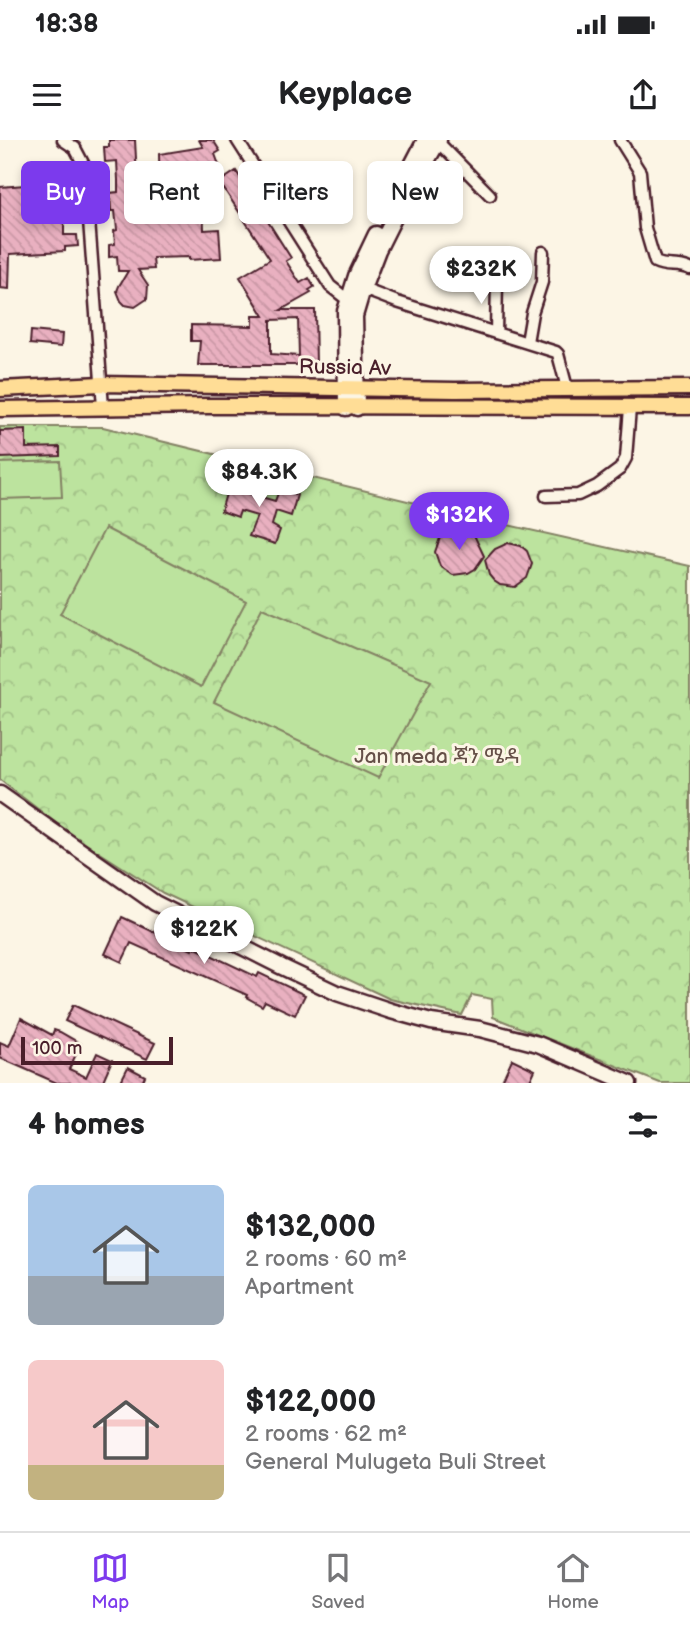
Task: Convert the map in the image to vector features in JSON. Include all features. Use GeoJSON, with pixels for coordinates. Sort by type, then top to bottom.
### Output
{"type":"FeatureCollection","features":[{"type":"Feature","properties":{"kind":"main road"},"geometry":{"type":"LineString","coordinates":[[421,161],[434,141]]}},
{"type":"Feature","properties":{"kind":"main road"},"geometry":{"type":"LineString","coordinates":[[352,408],[355,316],[353,304],[365,255],[383,224]]}},
{"type":"Feature","properties":{"kind":"main road"},"geometry":{"type":"LineString","coordinates":[[353,304],[363,289],[390,224]]}},
{"type":"Feature","properties":{"kind":"main road","name":"Russia Av"},"geometry":{"type":"LineString","coordinates":[[0,390],[101,384],[455,390],[690,388]]}},
{"type":"Feature","properties":{"kind":"main road","name":"Russia Av"},"geometry":{"type":"LineString","coordinates":[[0,409],[690,407]]}},
{"type":"Feature","properties":{"kind":"main road"},"geometry":{"type":"LineString","coordinates":[[0,794],[155,903],[337,993],[431,1022],[480,1029],[538,1044],[629,1083]]}},
{"type":"Feature","properties":{"kind":"street"},"geometry":{"type":"LineString","coordinates":[[62,140],[75,148],[85,167],[103,407]]}},
{"type":"Feature","properties":{"kind":"street"},"geometry":{"type":"LineString","coordinates":[[237,140],[330,286],[353,304]]}},
{"type":"Feature","properties":{"kind":"street"},"geometry":{"type":"LineString","coordinates":[[620,140],[640,172],[645,229],[655,262],[662,266],[690,269]]}},
{"type":"Feature","properties":{"kind":"street"},"geometry":{"type":"LineString","coordinates":[[434,141],[489,195]]}},
{"type":"Feature","properties":{"kind":"street"},"geometry":{"type":"LineString","coordinates":[[527,342],[532,313],[542,282],[543,253]]}},
{"type":"Feature","properties":{"kind":"street"},"geometry":{"type":"LineString","coordinates":[[496,333],[497,281]]}},
{"type":"Feature","properties":{"kind":"street"},"geometry":{"type":"LineString","coordinates":[[363,289],[558,354],[567,388]]}},
{"type":"Feature","properties":{"kind":"street"},"geometry":{"type":"LineString","coordinates":[[546,496],[578,495],[597,486],[620,469],[626,458],[630,408]]}},
{"type":"Feature","properties":{"kind":"green space","name":"Jan meda ጃን ሜዳ"},"geometry":{"type":"Polygon","coordinates":[[[0,427],[103,427],[490,521],[690,566],[690,1083],[660,1083],[493,1017],[492,999],[472,995],[462,1015],[390,999],[163,893],[69,833],[0,780],[0,427]]]}},
{"type":"Feature","properties":{"kind":"green space"},"geometry":{"type":"Polygon","coordinates":[[[60,461],[62,497],[0,499],[0,463],[60,461]]]}},
{"type":"Feature","properties":{"kind":"green space"},"geometry":{"type":"Polygon","coordinates":[[[105,528],[246,601],[201,687],[60,614],[105,528]]]}},
{"type":"Feature","properties":{"kind":"green space"},"geometry":{"type":"Polygon","coordinates":[[[262,608],[431,681],[378,778],[214,702],[262,608]]]}},
{"type":"Feature","properties":{"kind":"building"},"geometry":{"type":"Polygon","coordinates":[[[109,140],[135,140],[136,161],[124,161],[124,224],[204,224],[204,230],[219,229],[221,258],[153,258],[154,269],[138,270],[148,285],[147,299],[135,307],[125,305],[117,291],[128,271],[118,271],[117,256],[109,257],[109,245],[115,244],[114,231],[117,230],[115,211],[111,211],[110,193],[118,192],[118,180],[117,161],[105,161],[104,147],[109,147],[109,140]]]}},
{"type":"Feature","properties":{"kind":"building"},"geometry":{"type":"Polygon","coordinates":[[[199,140],[213,140],[220,151],[215,154],[218,161],[159,161],[159,154],[203,147],[199,140]]]}},
{"type":"Feature","properties":{"kind":"building"},"geometry":{"type":"Polygon","coordinates":[[[236,171],[238,174],[238,210],[224,189],[224,179],[236,171]]]}},
{"type":"Feature","properties":{"kind":"building"},"geometry":{"type":"Polygon","coordinates":[[[21,185],[21,224],[64,224],[64,235],[77,235],[78,246],[65,247],[65,251],[10,254],[9,289],[0,288],[0,187],[21,185]]]}},
{"type":"Feature","properties":{"kind":"building"},"geometry":{"type":"Polygon","coordinates":[[[247,224],[270,224],[291,258],[286,261],[300,283],[309,278],[314,287],[309,290],[311,293],[281,310],[315,310],[316,365],[198,365],[200,341],[191,341],[191,325],[253,326],[253,316],[264,316],[240,277],[270,259],[247,224]],[[298,319],[271,320],[271,354],[299,356],[298,319]]]}},
{"type":"Feature","properties":{"kind":"building"},"geometry":{"type":"Polygon","coordinates":[[[31,331],[62,334],[61,347],[30,344],[31,331]]]}},
{"type":"Feature","properties":{"kind":"building"},"geometry":{"type":"Polygon","coordinates":[[[26,430],[26,448],[60,447],[60,456],[0,458],[0,431],[26,430]]]}},
{"type":"Feature","properties":{"kind":"building"},"geometry":{"type":"Polygon","coordinates":[[[230,480],[246,486],[244,492],[275,501],[280,488],[297,495],[291,516],[276,511],[272,525],[280,530],[275,544],[249,536],[257,516],[240,511],[238,517],[221,511],[230,480]]]}},
{"type":"Feature","properties":{"kind":"building"},"geometry":{"type":"Polygon","coordinates":[[[460,529],[474,535],[484,556],[475,569],[453,575],[440,566],[435,552],[440,538],[460,529]]]}},
{"type":"Feature","properties":{"kind":"building"},"geometry":{"type":"Polygon","coordinates":[[[508,543],[521,546],[527,551],[532,564],[527,578],[515,587],[500,585],[494,581],[489,575],[485,560],[495,549],[508,543]]]}},
{"type":"Feature","properties":{"kind":"building"},"geometry":{"type":"Polygon","coordinates":[[[122,917],[192,950],[194,947],[257,977],[259,973],[305,995],[295,1015],[265,1001],[262,1006],[246,997],[247,995],[131,943],[122,962],[105,954],[122,917]]]}},
{"type":"Feature","properties":{"kind":"building"},"geometry":{"type":"Polygon","coordinates":[[[73,1005],[155,1043],[147,1059],[65,1021],[73,1005]]]}},
{"type":"Feature","properties":{"kind":"building"},"geometry":{"type":"Polygon","coordinates":[[[21,1018],[52,1035],[54,1030],[81,1044],[69,1069],[86,1077],[97,1053],[112,1060],[102,1083],[57,1083],[0,1058],[0,1042],[9,1046],[21,1018]]]}},
{"type":"Feature","properties":{"kind":"building"},"geometry":{"type":"Polygon","coordinates":[[[512,1059],[535,1070],[529,1083],[501,1083],[512,1059]]]}},
{"type":"Feature","properties":{"kind":"building"},"geometry":{"type":"Polygon","coordinates":[[[128,1067],[145,1076],[142,1083],[120,1083],[128,1067]]]}}]}
